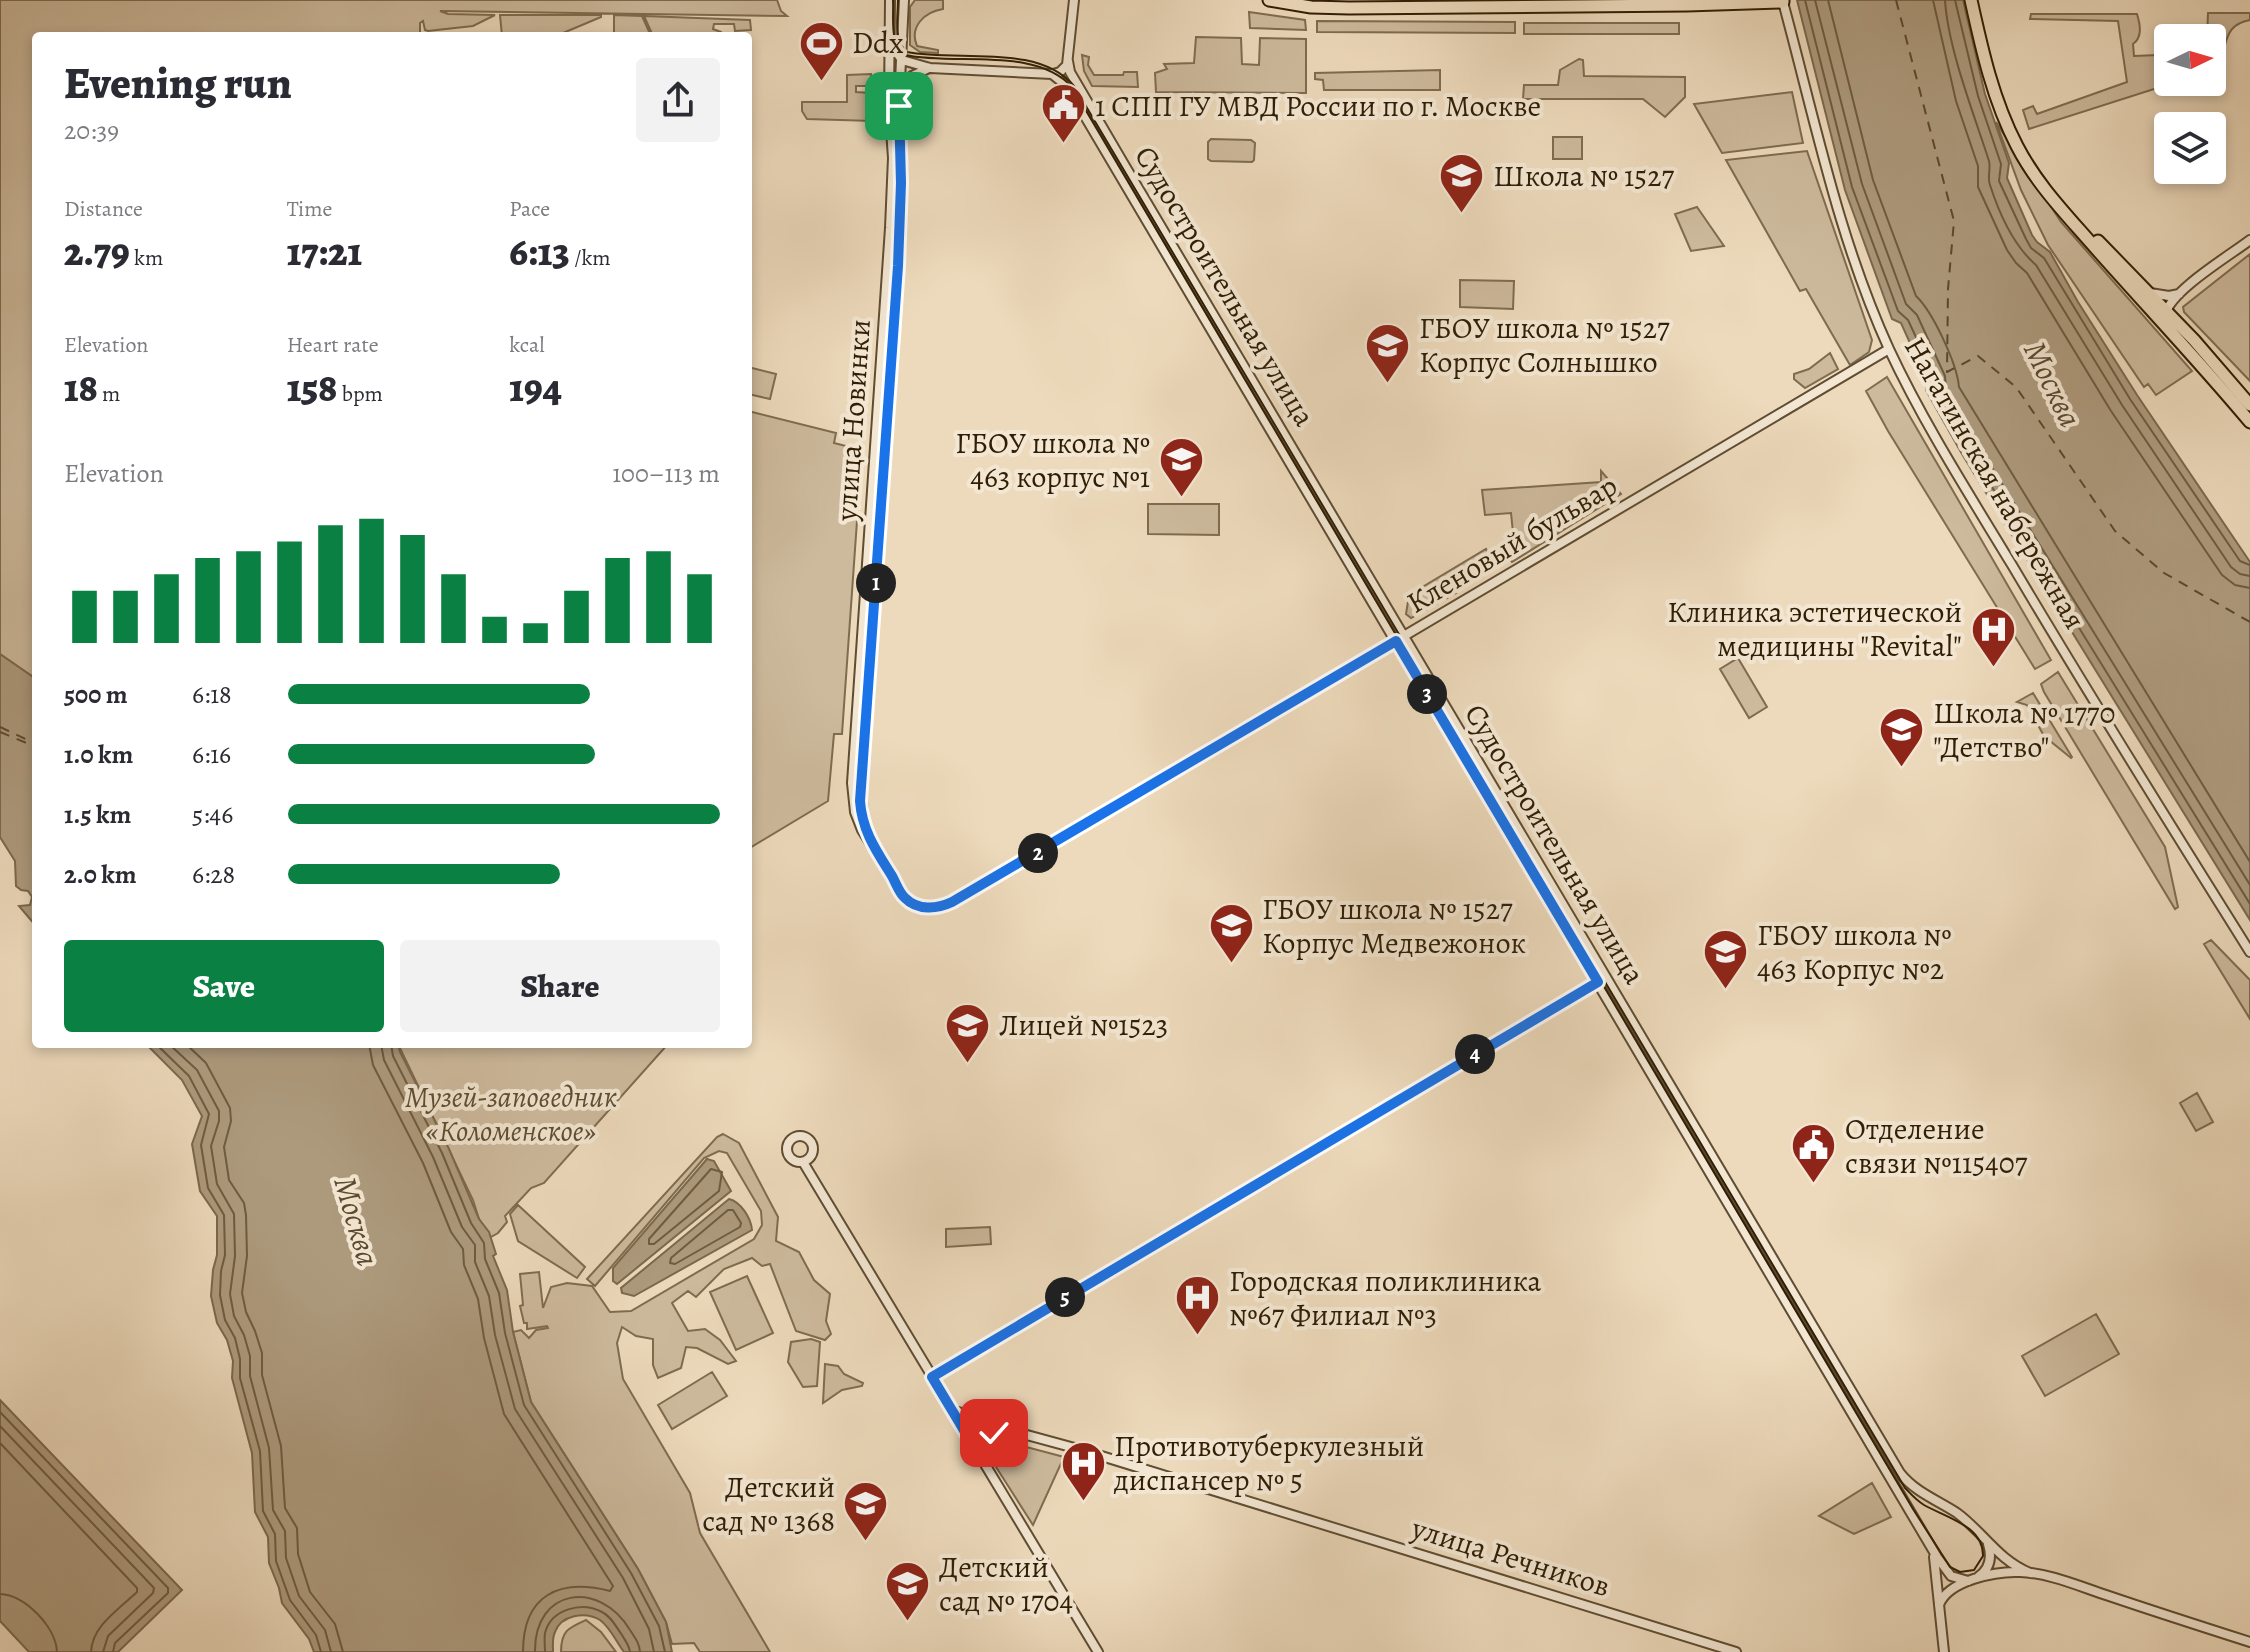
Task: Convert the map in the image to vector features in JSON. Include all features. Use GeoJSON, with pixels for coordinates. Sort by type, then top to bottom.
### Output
{"type":"FeatureCollection","features":[{"type":"Feature","properties":{"kind":"main road"},"geometry":{"type":"LineString","coordinates":[[1269,0],[1311,7],[1783,1]]}},
{"type":"Feature","properties":{"kind":"main road"},"geometry":{"type":"LineString","coordinates":[[1362,0],[1366,4],[1381,6]]}},
{"type":"Feature","properties":{"kind":"main road"},"geometry":{"type":"LineString","coordinates":[[1971,0],[1998,102],[2023,158],[2063,213],[2250,405]]}},
{"type":"Feature","properties":{"kind":"main road"},"geometry":{"type":"LineString","coordinates":[[1977,0],[2004,100],[2029,155],[2068,209],[2165,311],[2173,326],[2250,422]]}},
{"type":"Feature","properties":{"kind":"street","name":"улица Новинки"},"geometry":{"type":"LineString","coordinates":[[890,0],[889,101],[893,158],[890,313]]}},
{"type":"Feature","properties":{"kind":"street","name":"улица Новинки"},"geometry":{"type":"LineString","coordinates":[[904,0],[900,97],[901,183],[890,313],[861,791],[862,819],[869,839],[905,898],[925,908],[942,907],[952,902]]}},
{"type":"Feature","properties":{"kind":"street"},"geometry":{"type":"LineString","coordinates":[[890,41],[902,60],[930,68],[1052,74],[1065,69],[1068,61],[1074,0]]}},
{"type":"Feature","properties":{"kind":"street","name":"Нагатинская набережная"},"geometry":{"type":"LineString","coordinates":[[1783,1],[1833,198],[1857,270],[1889,349],[1921,413],[2044,619],[2250,952]]}},
{"type":"Feature","properties":{"kind":"street","name":"Судостроительная улица"},"geometry":{"type":"LineString","coordinates":[[1068,61],[1075,80],[1400,639]]}},
{"type":"Feature","properties":{"kind":"street"},"geometry":{"type":"LineString","coordinates":[[900,97],[912,76],[930,68]]}},
{"type":"Feature","properties":{"kind":"street","name":"Судостроительная улица"},"geometry":{"type":"LineString","coordinates":[[1052,74],[1069,90],[1400,639],[1928,1542]]}},
{"type":"Feature","properties":{"kind":"street"},"geometry":{"type":"LineString","coordinates":[[2165,311],[2180,293],[2250,240]]}},
{"type":"Feature","properties":{"kind":"street"},"geometry":{"type":"LineString","coordinates":[[2147,292],[2158,296],[2180,293]]}},
{"type":"Feature","properties":{"kind":"street"},"geometry":{"type":"LineString","coordinates":[[2173,326],[2180,293]]}},
{"type":"Feature","properties":{"kind":"street","name":"Кленовый бульвар"},"geometry":{"type":"LineString","coordinates":[[952,902],[1889,349]]}},
{"type":"Feature","properties":{"kind":"street"},"geometry":{"type":"LineString","coordinates":[[932,1377],[1602,980]]}},
{"type":"Feature","properties":{"kind":"street","name":"Судостроительная улица"},"geometry":{"type":"LineString","coordinates":[[1602,980],[1900,1473],[1916,1489],[1956,1513],[2007,1562],[2030,1573]]}},
{"type":"Feature","properties":{"kind":"street"},"geometry":{"type":"LineString","coordinates":[[807,1159],[814,1178],[1098,1652]]}},
{"type":"Feature","properties":{"kind":"street","name":"улица Речников"},"geometry":{"type":"LineString","coordinates":[[952,1410],[1736,1652]]}},
{"type":"Feature","properties":{"kind":"street"},"geometry":{"type":"LineString","coordinates":[[980,1457],[981,1443],[987,1436],[1016,1432]]}},
{"type":"Feature","properties":{"kind":"street"},"geometry":{"type":"LineString","coordinates":[[1905,1501],[1908,1492],[1916,1489]]}},
{"type":"Feature","properties":{"kind":"street"},"geometry":{"type":"LineString","coordinates":[[1939,1605],[1948,1590],[1982,1575],[1991,1554],[1986,1539]]}},
{"type":"Feature","properties":{"kind":"street"},"geometry":{"type":"LineString","coordinates":[[1928,1542],[1946,1572],[1971,1580],[2030,1573],[2250,1642]]}},
{"type":"Feature","properties":{"kind":"street"},"geometry":{"type":"LineString","coordinates":[[1928,1542],[1937,1573],[1944,1652]]}},
{"type":"Feature","properties":{"kind":"green space"},"geometry":{"type":"Polygon","coordinates":[[[0,0],[777,0],[781,11],[787,16],[440,11],[448,14],[495,15],[473,26],[428,31],[423,21],[420,32],[32,32],[32,676],[0,654],[0,0]]]}},
{"type":"Feature","properties":{"kind":"green space"},"geometry":{"type":"Polygon","coordinates":[[[915,0],[943,0],[943,9],[924,17],[915,33],[917,46],[938,50],[938,53],[920,52],[910,45],[910,7],[915,0]]]}},
{"type":"Feature","properties":{"kind":"green space"},"geometry":{"type":"Polygon","coordinates":[[[1249,12],[1305,20],[1306,30],[1250,28],[1249,12]]]}},
{"type":"Feature","properties":{"kind":"green space"},"geometry":{"type":"Polygon","coordinates":[[[2208,13],[2250,13],[2250,20],[2233,28],[2226,43],[2226,24],[2208,24],[2208,13]]]}},
{"type":"Feature","properties":{"kind":"green space"},"geometry":{"type":"Polygon","coordinates":[[[2031,14],[2137,14],[2140,30],[2133,44],[2134,56],[2154,55],[2154,89],[2029,129],[2023,110],[2033,106],[2037,114],[2127,82],[2118,21],[2030,19],[2031,14]]]}},
{"type":"Feature","properties":{"kind":"green space"},"geometry":{"type":"Polygon","coordinates":[[[500,15],[601,15],[565,32],[502,32],[500,15]]]}},
{"type":"Feature","properties":{"kind":"green space"},"geometry":{"type":"Polygon","coordinates":[[[614,15],[642,16],[649,32],[614,32],[614,15]]]}},
{"type":"Feature","properties":{"kind":"green space"},"geometry":{"type":"Polygon","coordinates":[[[644,16],[750,20],[751,30],[735,31],[734,24],[714,24],[713,29],[721,32],[651,32],[644,16]]]}},
{"type":"Feature","properties":{"kind":"green space"},"geometry":{"type":"Polygon","coordinates":[[[1317,21],[1515,22],[1515,33],[1317,32],[1317,21]]]}},
{"type":"Feature","properties":{"kind":"green space"},"geometry":{"type":"Polygon","coordinates":[[[1524,23],[1679,23],[1679,34],[1524,34],[1524,23]]]}},
{"type":"Feature","properties":{"kind":"green space"},"geometry":{"type":"Polygon","coordinates":[[[1196,37],[1241,38],[1242,64],[1259,65],[1260,38],[1306,39],[1306,93],[1156,92],[1155,73],[1167,69],[1164,64],[1194,63],[1196,37]]]}},
{"type":"Feature","properties":{"kind":"green space"},"geometry":{"type":"Polygon","coordinates":[[[1082,55],[1089,57],[1088,65],[1094,75],[1137,72],[1138,87],[1092,86],[1084,71],[1082,55]]]}},
{"type":"Feature","properties":{"kind":"green space"},"geometry":{"type":"Polygon","coordinates":[[[1579,59],[1583,60],[1584,76],[1685,77],[1685,97],[1665,117],[1643,99],[1523,99],[1524,85],[1558,85],[1560,70],[1579,59]]]}},
{"type":"Feature","properties":{"kind":"green space"},"geometry":{"type":"Polygon","coordinates":[[[1440,70],[1440,90],[1324,90],[1323,80],[1315,79],[1315,73],[1440,70]]]}},
{"type":"Feature","properties":{"kind":"green space"},"geometry":{"type":"Polygon","coordinates":[[[871,74],[871,86],[856,86],[856,92],[871,93],[873,121],[807,119],[802,111],[802,102],[847,102],[847,75],[871,74]]]}},
{"type":"Feature","properties":{"kind":"green space"},"geometry":{"type":"Polygon","coordinates":[[[1792,92],[1803,143],[1722,153],[1694,104],[1792,92]]]}},
{"type":"Feature","properties":{"kind":"green space"},"geometry":{"type":"Polygon","coordinates":[[[1996,122],[2061,222],[2192,371],[2156,395],[2148,384],[2144,387],[2048,245],[2021,190],[1996,122]]]}},
{"type":"Feature","properties":{"kind":"green space"},"geometry":{"type":"Polygon","coordinates":[[[1553,137],[1582,137],[1582,159],[1553,159],[1553,137]]]}},
{"type":"Feature","properties":{"kind":"green space"},"geometry":{"type":"Polygon","coordinates":[[[1211,139],[1251,140],[1255,143],[1254,160],[1211,161],[1208,159],[1208,142],[1211,139]]]}},
{"type":"Feature","properties":{"kind":"green space"},"geometry":{"type":"Polygon","coordinates":[[[1807,151],[1872,340],[1869,352],[1850,365],[1806,289],[1800,291],[1726,160],[1807,151]]]}},
{"type":"Feature","properties":{"kind":"green space"},"geometry":{"type":"Polygon","coordinates":[[[1697,207],[1724,246],[1691,251],[1675,214],[1697,207]]]}},
{"type":"Feature","properties":{"kind":"green space"},"geometry":{"type":"Polygon","coordinates":[[[2250,254],[2250,381],[2184,312],[2183,307],[2250,254]]]}},
{"type":"Feature","properties":{"kind":"green space"},"geometry":{"type":"Polygon","coordinates":[[[1460,280],[1514,281],[1513,309],[1460,307],[1460,280]]]}},
{"type":"Feature","properties":{"kind":"green space"},"geometry":{"type":"Polygon","coordinates":[[[1830,353],[1838,369],[1805,388],[1794,379],[1794,374],[1809,369],[1830,353]]]}},
{"type":"Feature","properties":{"kind":"green space"},"geometry":{"type":"Polygon","coordinates":[[[752,368],[776,374],[770,399],[752,395],[752,368]]]}},
{"type":"Feature","properties":{"kind":"green space"},"geometry":{"type":"Polygon","coordinates":[[[1887,377],[2051,660],[2035,669],[1866,391],[1887,377]]]}},
{"type":"Feature","properties":{"kind":"green space"},"geometry":{"type":"Polygon","coordinates":[[[752,412],[836,433],[834,443],[862,450],[842,734],[834,734],[828,801],[752,847],[752,412]]]}},
{"type":"Feature","properties":{"kind":"green space"},"geometry":{"type":"Polygon","coordinates":[[[1601,471],[1621,494],[1512,562],[1506,556],[1517,550],[1510,537],[1513,533],[1511,513],[1485,515],[1482,490],[1601,482],[1601,471]]]}},
{"type":"Feature","properties":{"kind":"green space"},"geometry":{"type":"Polygon","coordinates":[[[1148,504],[1219,504],[1219,535],[1148,534],[1148,504]]]}},
{"type":"Feature","properties":{"kind":"green space"},"geometry":{"type":"Polygon","coordinates":[[[1486,549],[1495,566],[1452,589],[1456,593],[1411,618],[1406,614],[1409,595],[1486,549]]]}},
{"type":"Feature","properties":{"kind":"green space"},"geometry":{"type":"Polygon","coordinates":[[[1738,658],[1767,707],[1749,718],[1720,669],[1738,658]]]}},
{"type":"Feature","properties":{"kind":"green space"},"geometry":{"type":"Polygon","coordinates":[[[2058,672],[2165,847],[2178,907],[2175,909],[2044,692],[2041,684],[2058,672]]]}},
{"type":"Feature","properties":{"kind":"green space"},"geometry":{"type":"Polygon","coordinates":[[[2033,693],[2071,758],[2044,736],[2027,705],[2017,702],[2033,693]]]}},
{"type":"Feature","properties":{"kind":"green space"},"geometry":{"type":"Polygon","coordinates":[[[2211,940],[2250,980],[2250,1019],[2204,944],[2211,940]]]}},
{"type":"Feature","properties":{"kind":"green space","name":"Музей-заповедник «Коломенское»"},"geometry":{"type":"Polygon","coordinates":[[[400,1048],[664,1048],[544,1183],[531,1188],[505,1216],[507,1222],[498,1233],[491,1237],[479,1219],[473,1200],[400,1048]]]}},
{"type":"Feature","properties":{"kind":"green space"},"geometry":{"type":"Polygon","coordinates":[[[2197,1093],[2213,1122],[2196,1131],[2180,1103],[2197,1093]]]}},
{"type":"Feature","properties":{"kind":"green space"},"geometry":{"type":"Polygon","coordinates":[[[723,1134],[739,1143],[778,1217],[776,1241],[799,1252],[814,1280],[830,1294],[826,1321],[831,1334],[825,1340],[796,1331],[770,1264],[762,1266],[752,1258],[724,1269],[696,1297],[688,1291],[672,1303],[688,1331],[705,1329],[720,1340],[736,1361],[728,1364],[697,1348],[686,1347],[681,1368],[658,1378],[653,1365],[653,1339],[636,1336],[622,1327],[617,1343],[623,1379],[690,1493],[700,1533],[770,1652],[700,1652],[694,1643],[672,1644],[666,1622],[638,1569],[531,1402],[513,1332],[521,1330],[529,1338],[536,1330],[548,1328],[527,1329],[520,1306],[523,1305],[520,1274],[539,1272],[543,1308],[551,1287],[567,1283],[592,1286],[610,1312],[631,1311],[754,1239],[762,1225],[761,1211],[727,1153],[719,1151],[704,1158],[595,1286],[587,1279],[723,1134]]]}},
{"type":"Feature","properties":{"kind":"green space"},"geometry":{"type":"Polygon","coordinates":[[[518,1205],[585,1267],[577,1278],[518,1241],[510,1214],[518,1205]]]}},
{"type":"Feature","properties":{"kind":"green space"},"geometry":{"type":"Polygon","coordinates":[[[990,1227],[991,1244],[946,1247],[946,1229],[990,1227]]]}},
{"type":"Feature","properties":{"kind":"green space"},"geometry":{"type":"Polygon","coordinates":[[[747,1276],[773,1333],[736,1350],[710,1292],[747,1276]]]}},
{"type":"Feature","properties":{"kind":"green space"},"geometry":{"type":"Polygon","coordinates":[[[2096,1314],[2119,1354],[2045,1396],[2022,1356],[2096,1314]]]}},
{"type":"Feature","properties":{"kind":"green space"},"geometry":{"type":"Polygon","coordinates":[[[811,1339],[820,1342],[817,1386],[803,1387],[788,1362],[791,1342],[811,1339]]]}},
{"type":"Feature","properties":{"kind":"green space"},"geometry":{"type":"Polygon","coordinates":[[[825,1364],[838,1366],[844,1374],[863,1383],[862,1386],[842,1390],[823,1403],[825,1364]]]}},
{"type":"Feature","properties":{"kind":"green space"},"geometry":{"type":"Polygon","coordinates":[[[712,1372],[727,1396],[672,1429],[658,1405],[712,1372]]]}},
{"type":"Feature","properties":{"kind":"green space"},"geometry":{"type":"Polygon","coordinates":[[[1000,1440],[1064,1457],[1033,1525],[989,1456],[988,1448],[992,1442],[1000,1440]]]}},
{"type":"Feature","properties":{"kind":"green space"},"geometry":{"type":"Polygon","coordinates":[[[1872,1483],[1891,1517],[1854,1534],[1819,1516],[1872,1483]]]}},
{"type":"Feature","properties":{"kind":"green space"},"geometry":{"type":"Polygon","coordinates":[[[586,1620],[601,1632],[616,1652],[561,1652],[562,1639],[567,1631],[586,1620]]]}},
{"type":"Feature","properties":{"kind":"water","name":"Москва"},"geometry":{"type":"Polygon","coordinates":[[[1797,0],[1963,0],[1985,94],[2009,163],[2007,178],[2032,235],[2050,252],[2137,395],[2250,562],[2250,920],[1962,454],[1926,390],[1928,383],[1901,323],[1892,319],[1845,190],[1797,0]]]}},
{"type":"Feature","properties":{"kind":"water"},"geometry":{"type":"Polygon","coordinates":[[[0,654],[32,676],[32,897],[28,891],[16,886],[15,861],[0,837],[0,654]]]}},
{"type":"Feature","properties":{"kind":"water"},"geometry":{"type":"Polygon","coordinates":[[[32,897],[32,921],[19,906],[30,905],[32,897]]]}},
{"type":"Feature","properties":{"kind":"water","name":"Москва"},"geometry":{"type":"Polygon","coordinates":[[[150,1048],[399,1048],[449,1149],[479,1219],[489,1232],[496,1254],[493,1256],[507,1290],[513,1332],[531,1402],[638,1569],[666,1622],[672,1652],[624,1652],[604,1623],[581,1615],[568,1618],[558,1626],[553,1637],[553,1652],[314,1652],[309,1639],[282,1603],[269,1563],[268,1537],[255,1512],[252,1453],[232,1378],[233,1361],[227,1340],[217,1323],[211,1296],[217,1255],[217,1216],[200,1191],[192,1144],[202,1116],[182,1080],[150,1048]]]}},
{"type":"Feature","properties":{"kind":"water"},"geometry":{"type":"Polygon","coordinates":[[[707,1159],[714,1161],[731,1191],[617,1284],[613,1281],[613,1268],[707,1159]]]}},
{"type":"Feature","properties":{"kind":"water"},"geometry":{"type":"Polygon","coordinates":[[[729,1199],[745,1211],[752,1230],[634,1296],[622,1293],[621,1288],[729,1199]]]}},
{"type":"Feature","properties":{"kind":"water"},"geometry":{"type":"Polygon","coordinates":[[[0,1400],[182,1590],[118,1652],[29,1652],[0,1621],[0,1400]]]}},
{"type":"Feature","properties":{"kind":"ferry route"},"geometry":{"type":"LineString","coordinates":[[1896,0],[1954,221],[1948,289],[1947,372],[1978,356],[2016,387],[2115,531],[2164,573],[2250,622]]}},
{"type":"Feature","properties":{"kind":"ferry route"},"geometry":{"type":"LineString","coordinates":[[0,727],[32,742]]}},
{"type":"Feature","properties":{"kind":"ferry route"},"geometry":{"type":"LineString","coordinates":[[0,732],[32,745]]}},
{"type":"Feature","properties":{"kind":"tram line"},"geometry":{"type":"LineString","coordinates":[[893,0],[894,37],[905,55],[994,60],[1037,66],[1056,74],[1072,87],[1913,1509],[1950,1567],[1960,1572],[1974,1570],[1983,1556],[1977,1537],[1962,1524],[1921,1503],[1905,1488],[1074,86],[1059,73],[1019,59],[907,52],[898,35],[898,0]]}},
{"type":"Feature","properties":{"kind":"place","name":"Ddx"},"geometry":{"type":"Point","coordinates":[821,82]}},
{"type":"Feature","properties":{"kind":"place","name":"1 СПП ГУ МВД России по г. Москве"},"geometry":{"type":"Point","coordinates":[1064,145]}},
{"type":"Feature","properties":{"kind":"place","name":"Школа № 1527"},"geometry":{"type":"Point","coordinates":[1462,215]}},
{"type":"Feature","properties":{"kind":"place","name":"ГБОУ школа № 1527 Корпус Солнышко"},"geometry":{"type":"Point","coordinates":[1388,384]}},
{"type":"Feature","properties":{"kind":"place","name":"ГБОУ школа № 463 корпус №1"},"geometry":{"type":"Point","coordinates":[1181,499]}},
{"type":"Feature","properties":{"kind":"place","name":"Клиника эстетической медицины \"Revital\""},"geometry":{"type":"Point","coordinates":[1993,668]}},
{"type":"Feature","properties":{"kind":"place","name":"Школа № 1770 \"Детство\""},"geometry":{"type":"Point","coordinates":[1902,769]}},
{"type":"Feature","properties":{"kind":"place","name":"ГБОУ школа № 1527 Корпус Медвежонок"},"geometry":{"type":"Point","coordinates":[1231,965]}},
{"type":"Feature","properties":{"kind":"place","name":"ГБОУ школа № 463 Корпус №2"},"geometry":{"type":"Point","coordinates":[1726,991]}},
{"type":"Feature","properties":{"kind":"place","name":"Лицей №1523"},"geometry":{"type":"Point","coordinates":[968,1064]}},
{"type":"Feature","properties":{"kind":"place","name":"Отделение связи №115407"},"geometry":{"type":"Point","coordinates":[1814,1185]}},
{"type":"Feature","properties":{"kind":"place","name":"Городская поликлиника №67 Филиал №3"},"geometry":{"type":"Point","coordinates":[1198,1337]}},
{"type":"Feature","properties":{"kind":"place","name":"Противотуберкулезный диспансер № 5"},"geometry":{"type":"Point","coordinates":[1083,1502]}},
{"type":"Feature","properties":{"kind":"place","name":"Детский сад № 1368"},"geometry":{"type":"Point","coordinates":[866,1543]}},
{"type":"Feature","properties":{"kind":"place","name":"Детский сад № 1704"},"geometry":{"type":"Point","coordinates":[908,1623]}},
{"type":"Feature","properties":{"kind":"route"},"geometry":{"type":"LineString","coordinates":[[899,106],[901,183],[898,266],[860,801],[869,839],[905,898],[925,908],[935,908],[977,889],[1396,641],[1598,982],[932,1377],[980,1457],[981,1443],[994,1433]]}}]}
